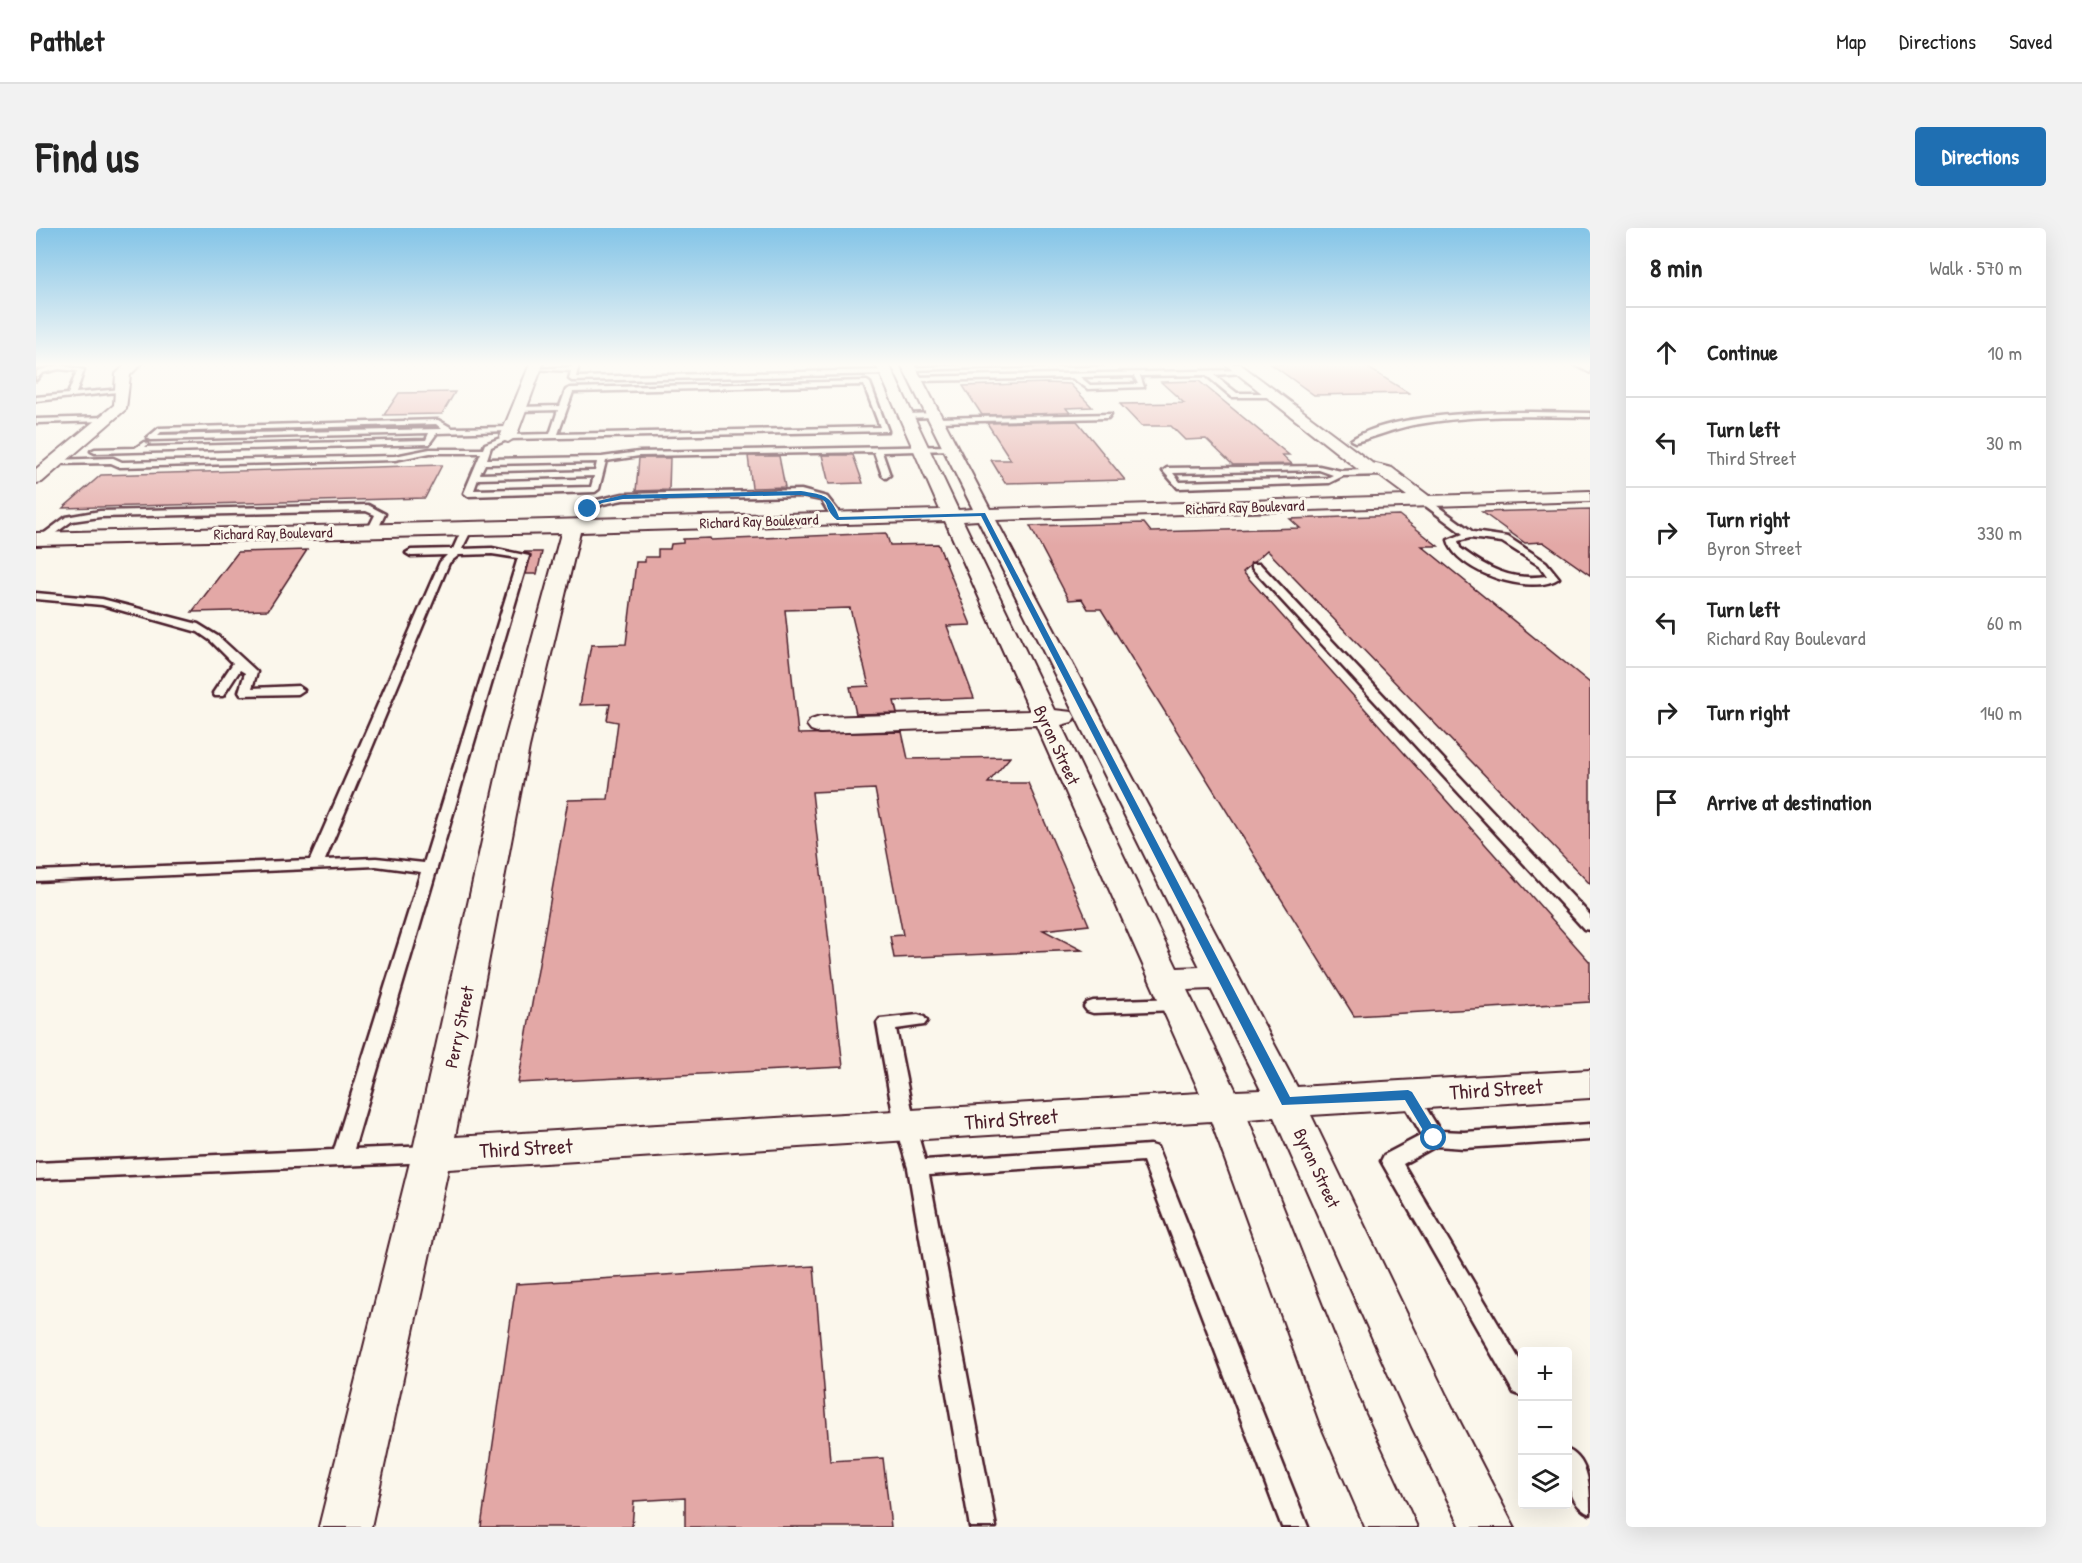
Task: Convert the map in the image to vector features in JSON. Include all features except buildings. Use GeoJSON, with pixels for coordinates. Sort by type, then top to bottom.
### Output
{"type":"FeatureCollection","features":[{"type":"Feature","properties":{"kind":"street"},"geometry":{"type":"LineString","coordinates":[[36,478],[98,425]]}},
{"type":"Feature","properties":{"kind":"street"},"geometry":{"type":"LineString","coordinates":[[509,433],[512,425]]}},
{"type":"Feature","properties":{"kind":"street","name":"Byron Street"},"geometry":{"type":"LineString","coordinates":[[927,425],[983,514],[1287,1102],[1429,1411],[1488,1527]]}},
{"type":"Feature","properties":{"kind":"street"},"geometry":{"type":"LineString","coordinates":[[1310,425],[1366,467],[1386,471],[1426,502]]}},
{"type":"Feature","properties":{"kind":"street"},"geometry":{"type":"LineString","coordinates":[[1331,425],[1391,466],[1386,471]]}},
{"type":"Feature","properties":{"kind":"street","name":"Byron Street"},"geometry":{"type":"LineString","coordinates":[[929,429],[951,515],[1224,1106],[1345,1425],[1391,1527]]}},
{"type":"Feature","properties":{"kind":"street","name":"Richard Ray Boulevard"},"geometry":{"type":"LineString","coordinates":[[40,538],[467,529],[580,518],[837,519],[1590,496]]}},
{"type":"Feature","properties":{"kind":"street","name":"Perry Street"},"geometry":{"type":"LineString","coordinates":[[345,1527],[432,1154],[516,747],[580,518]]}},
{"type":"Feature","properties":{"kind":"street"},"geometry":{"type":"LineString","coordinates":[[994,608],[1030,607]]}},
{"type":"Feature","properties":{"kind":"street"},"geometry":{"type":"LineString","coordinates":[[820,726],[1086,716]]}},
{"type":"Feature","properties":{"kind":"street"},"geometry":{"type":"LineString","coordinates":[[1171,992],[1221,977]]}},
{"type":"Feature","properties":{"kind":"street","name":"Third Street"},"geometry":{"type":"LineString","coordinates":[[432,1154],[1590,1084]]}},
{"type":"Feature","properties":{"kind":"lane"},"geometry":{"type":"LineString","coordinates":[[137,450],[159,430],[373,425]]}},
{"type":"Feature","properties":{"kind":"lane"},"geometry":{"type":"LineString","coordinates":[[441,425],[449,430]]}},
{"type":"Feature","properties":{"kind":"lane"},"geometry":{"type":"LineString","coordinates":[[553,436],[557,425]]}},
{"type":"Feature","properties":{"kind":"lane"},"geometry":{"type":"LineString","coordinates":[[151,438],[449,430],[553,436],[885,429],[883,425]]}},
{"type":"Feature","properties":{"kind":"lane"},"geometry":{"type":"LineString","coordinates":[[481,462],[602,459],[639,454],[877,449],[929,429],[989,425]]}},
{"type":"Feature","properties":{"kind":"lane"},"geometry":{"type":"LineString","coordinates":[[1355,440],[1403,425]]}},
{"type":"Feature","properties":{"kind":"lane"},"geometry":{"type":"LineString","coordinates":[[61,457],[137,450],[429,442],[435,431]]}},
{"type":"Feature","properties":{"kind":"lane"},"geometry":{"type":"LineString","coordinates":[[509,433],[488,446],[468,493],[595,489],[602,459]]}},
{"type":"Feature","properties":{"kind":"lane"},"geometry":{"type":"LineString","coordinates":[[877,449],[886,475]]}},
{"type":"Feature","properties":{"kind":"lane"},"geometry":{"type":"LineString","coordinates":[[61,457],[113,460],[120,465],[395,458],[430,451],[486,451]]}},
{"type":"Feature","properties":{"kind":"lane"},"geometry":{"type":"LineString","coordinates":[[801,451],[804,464]]}},
{"type":"Feature","properties":{"kind":"lane"},"geometry":{"type":"LineString","coordinates":[[1341,474],[1329,480],[1178,485],[1167,471],[1320,468],[1341,474],[1386,471]]}},
{"type":"Feature","properties":{"kind":"lane"},"geometry":{"type":"LineString","coordinates":[[475,477],[599,473]]}},
{"type":"Feature","properties":{"kind":"lane"},"geometry":{"type":"LineString","coordinates":[[580,518],[600,502],[623,497],[801,493],[822,496],[830,502],[837,519]]}},
{"type":"Feature","properties":{"kind":"lane"},"geometry":{"type":"LineString","coordinates":[[1426,502],[1470,535],[1505,539],[1543,564],[1554,578],[1535,582],[1505,580],[1488,574],[1455,549],[1453,540],[1470,535]]}},
{"type":"Feature","properties":{"kind":"lane"},"geometry":{"type":"LineString","coordinates":[[316,864],[446,562],[456,552],[467,529]]}},
{"type":"Feature","properties":{"kind":"lane"},"geometry":{"type":"LineString","coordinates":[[342,1158],[524,556],[492,551],[411,553]]}},
{"type":"Feature","properties":{"kind":"lane"},"geometry":{"type":"LineString","coordinates":[[1256,566],[1590,925]]}},
{"type":"Feature","properties":{"kind":"lane"},"geometry":{"type":"LineString","coordinates":[[36,596],[74,595],[117,604],[203,630],[221,644],[238,664],[250,672],[245,692],[298,690]]}},
{"type":"Feature","properties":{"kind":"lane"},"geometry":{"type":"LineString","coordinates":[[219,693],[238,664]]}},
{"type":"Feature","properties":{"kind":"lane"},"geometry":{"type":"LineString","coordinates":[[36,876],[376,862],[430,868]]}},
{"type":"Feature","properties":{"kind":"lane"},"geometry":{"type":"LineString","coordinates":[[1093,1006],[1171,992]]}},
{"type":"Feature","properties":{"kind":"lane"},"geometry":{"type":"LineString","coordinates":[[918,1021],[886,1023],[905,1125],[918,1167],[983,1527]]}},
{"type":"Feature","properties":{"kind":"lane"},"geometry":{"type":"LineString","coordinates":[[1408,1095],[1434,1138]]}},
{"type":"Feature","properties":{"kind":"lane"},"geometry":{"type":"LineString","coordinates":[[1518,1378],[1391,1161],[1434,1138],[1464,1140],[1590,1132]]}},
{"type":"Feature","properties":{"kind":"lane"},"geometry":{"type":"LineString","coordinates":[[918,1167],[1150,1153],[1295,1527]]}},
{"type":"Feature","properties":{"kind":"lane"},"geometry":{"type":"LineString","coordinates":[[36,1171],[432,1154]]}},
{"type":"Feature","properties":{"kind":"lane"},"geometry":{"type":"LineString","coordinates":[[1572,1469],[1590,1501]]}},
{"type":"Feature","properties":{"kind":"route"},"geometry":{"type":"LineString","coordinates":[[588,509],[600,502],[623,497],[801,493],[822,496],[830,502],[837,519],[983,514],[1287,1102],[1408,1095],[1434,1138]]}}]}
